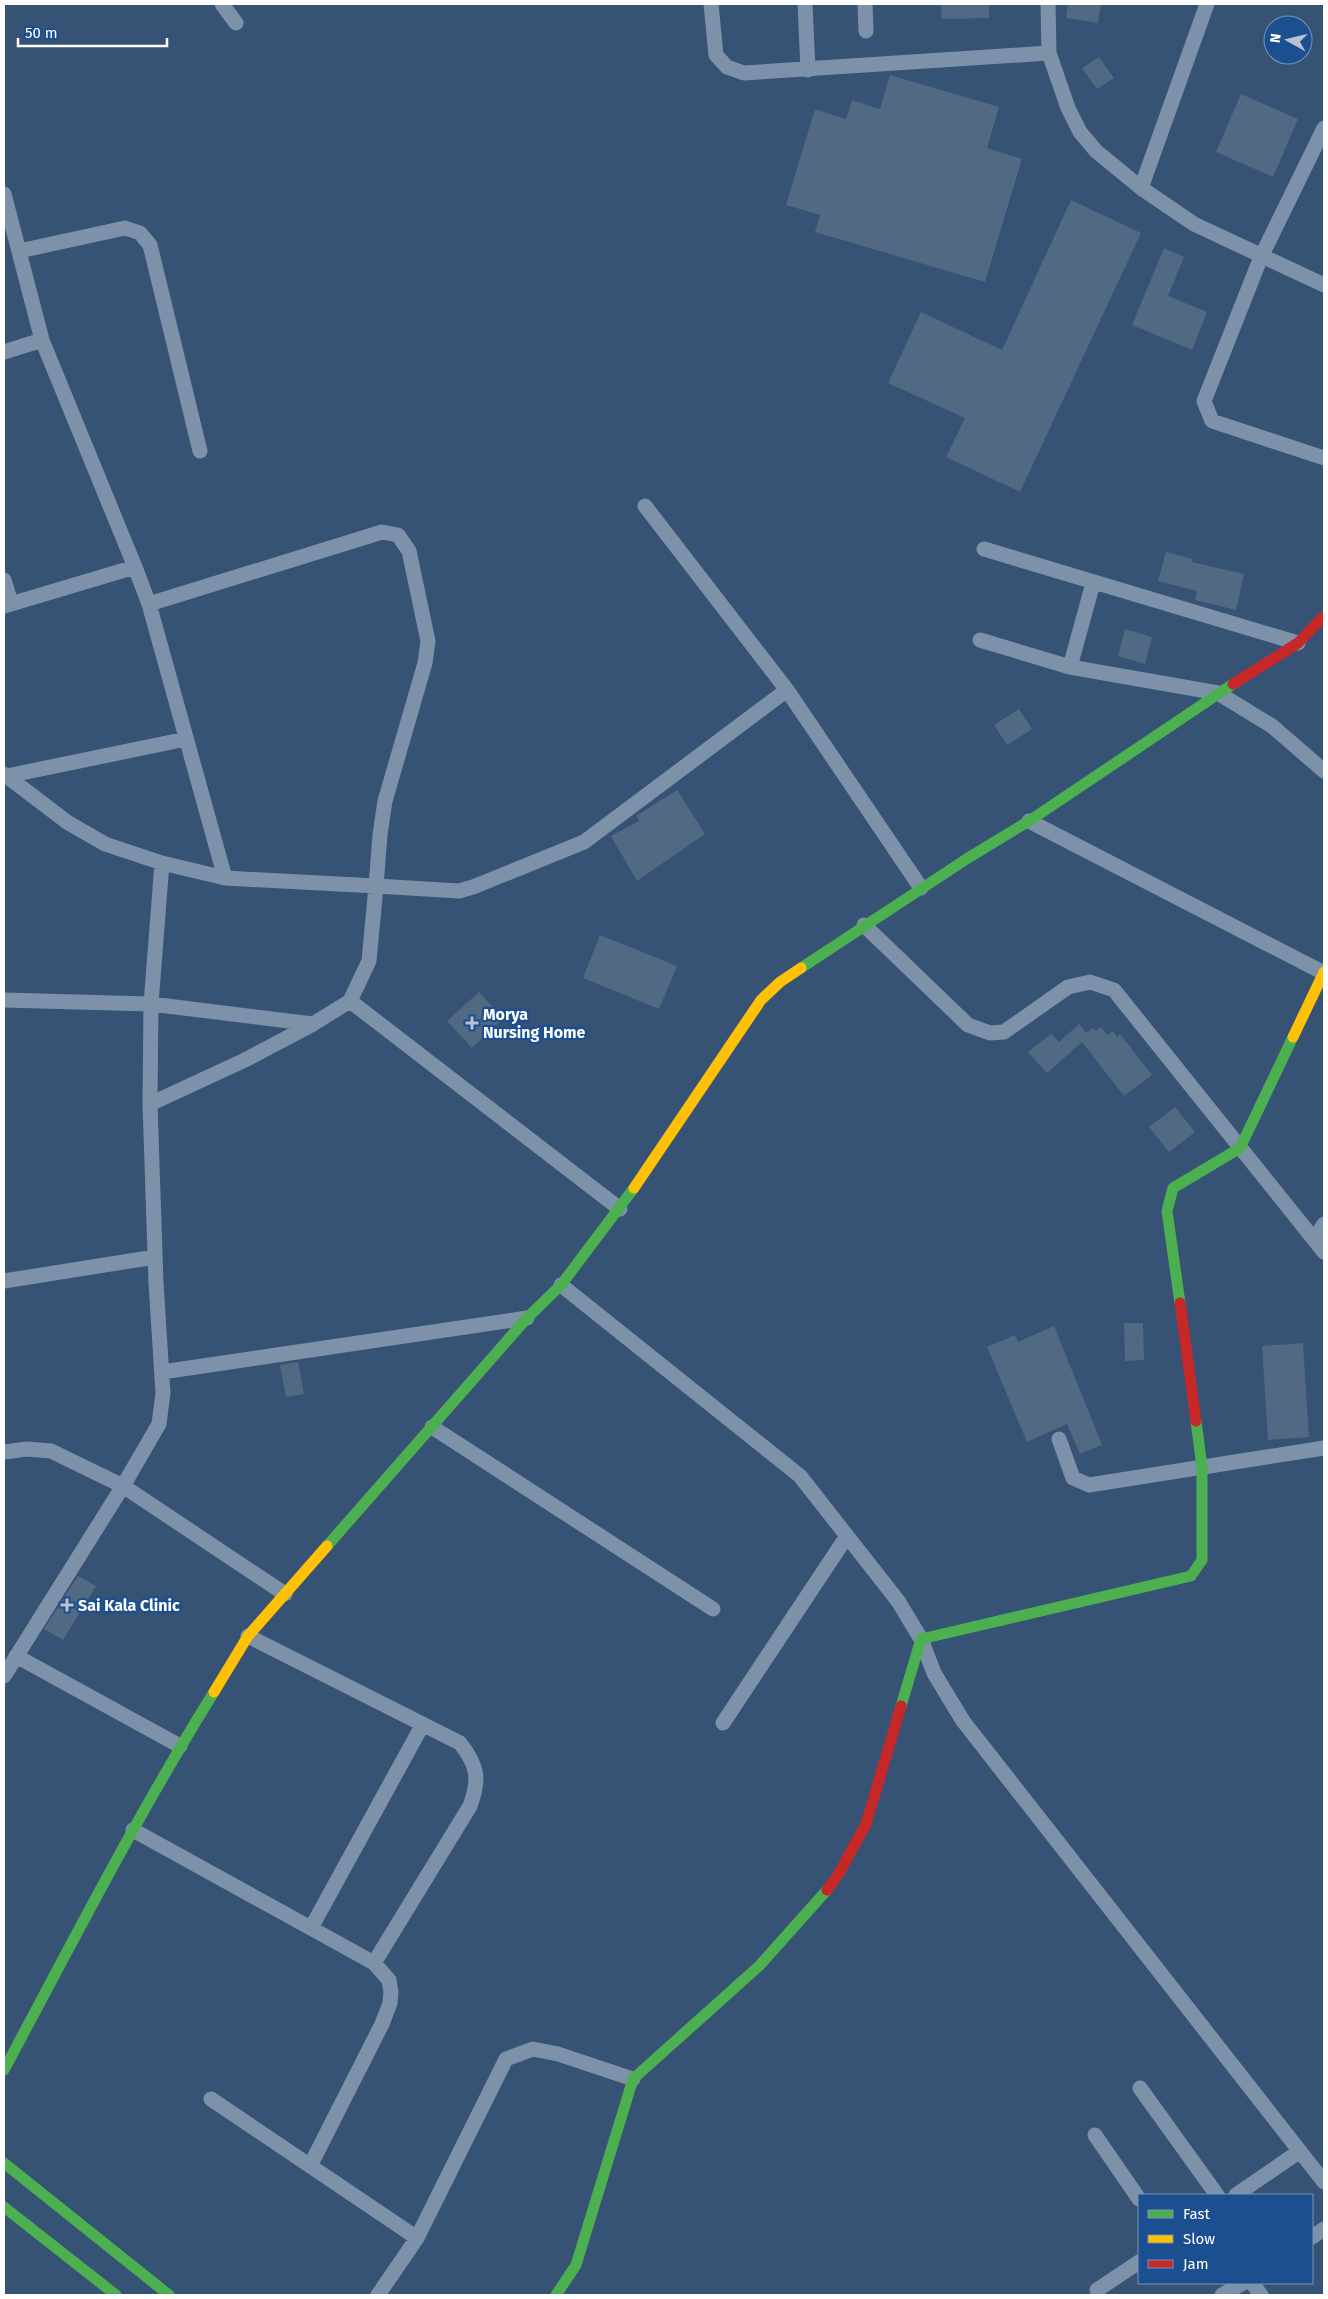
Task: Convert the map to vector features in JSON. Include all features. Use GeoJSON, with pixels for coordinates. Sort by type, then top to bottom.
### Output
{"type":"FeatureCollection","features":[{"type":"Feature","properties":{"kind":"main road"},"geometry":{"type":"LineString","coordinates":[[4,2070],[180,1746],[248,1636],[527,1318],[561,1285],[620,1209],[761,1000],[780,982],[864,925],[1029,821],[1218,693],[1298,644],[1324,616]]}},
{"type":"Feature","properties":{"kind":"main road"},"geometry":{"type":"LineString","coordinates":[[556,2295],[576,2265],[633,2079],[759,1966],[816,1904],[838,1875],[866,1824],[921,1638],[1191,1576],[1202,1560],[1202,1467],[1166,1211],[1173,1188],[1240,1148],[1324,972]]}},
{"type":"Feature","properties":{"kind":"main road"},"geometry":{"type":"LineString","coordinates":[[4,2164],[169,2295]]}},
{"type":"Feature","properties":{"kind":"main road"},"geometry":{"type":"LineString","coordinates":[[4,2207],[116,2295]]}},
{"type":"Feature","properties":{"kind":"street"},"geometry":{"type":"LineString","coordinates":[[222,4],[236,22]]}},
{"type":"Feature","properties":{"kind":"street"},"geometry":{"type":"LineString","coordinates":[[711,4],[716,55],[727,67],[744,73],[1049,53]]}},
{"type":"Feature","properties":{"kind":"street"},"geometry":{"type":"LineString","coordinates":[[805,4],[808,70]]}},
{"type":"Feature","properties":{"kind":"street"},"geometry":{"type":"LineString","coordinates":[[865,4],[866,30]]}},
{"type":"Feature","properties":{"kind":"street"},"geometry":{"type":"LineString","coordinates":[[1048,4],[1049,53],[1068,108],[1080,132],[1096,151],[1141,188],[1194,224],[1324,285]]}},
{"type":"Feature","properties":{"kind":"street"},"geometry":{"type":"LineString","coordinates":[[1141,188],[1207,4]]}},
{"type":"Feature","properties":{"kind":"street"},"geometry":{"type":"LineString","coordinates":[[1324,128],[1261,257],[1204,401],[1212,421],[1324,458]]}},
{"type":"Feature","properties":{"kind":"street"},"geometry":{"type":"LineString","coordinates":[[4,194],[42,340],[149,604],[225,878]]}},
{"type":"Feature","properties":{"kind":"street"},"geometry":{"type":"LineString","coordinates":[[19,251],[125,228],[140,232],[150,244],[200,451]]}},
{"type":"Feature","properties":{"kind":"street"},"geometry":{"type":"LineString","coordinates":[[4,352],[42,340]]}},
{"type":"Feature","properties":{"kind":"street"},"geometry":{"type":"LineString","coordinates":[[645,506],[787,690],[921,888]]}},
{"type":"Feature","properties":{"kind":"street"},"geometry":{"type":"LineString","coordinates":[[149,604],[382,532],[398,535],[409,551],[428,641],[425,663],[385,802],[380,835],[369,961],[350,1001],[313,1024],[245,1060],[150,1104]]}},
{"type":"Feature","properties":{"kind":"street"},"geometry":{"type":"LineString","coordinates":[[984,549],[1298,644]]}},
{"type":"Feature","properties":{"kind":"street"},"geometry":{"type":"LineString","coordinates":[[4,580],[8,604],[135,568]]}},
{"type":"Feature","properties":{"kind":"street"},"geometry":{"type":"LineString","coordinates":[[1070,667],[1093,583]]}},
{"type":"Feature","properties":{"kind":"street"},"geometry":{"type":"LineString","coordinates":[[980,640],[1070,667],[1218,693],[1272,726],[1324,771]]}},
{"type":"Feature","properties":{"kind":"street"},"geometry":{"type":"LineString","coordinates":[[6,775],[67,822],[105,844],[162,863],[225,878],[459,891],[584,842],[787,690]]}},
{"type":"Feature","properties":{"kind":"street"},"geometry":{"type":"LineString","coordinates":[[6,775],[186,739]]}},
{"type":"Feature","properties":{"kind":"street"},"geometry":{"type":"LineString","coordinates":[[1029,821],[1324,972]]}},
{"type":"Feature","properties":{"kind":"street"},"geometry":{"type":"LineString","coordinates":[[4,1676],[123,1486],[159,1424],[163,1393],[154,1257],[150,1104],[152,1004],[162,863]]}},
{"type":"Feature","properties":{"kind":"street"},"geometry":{"type":"LineString","coordinates":[[864,925],[968,1025],[990,1033],[1004,1032],[1068,987],[1090,982],[1114,990],[1324,1252]]}},
{"type":"Feature","properties":{"kind":"street"},"geometry":{"type":"LineString","coordinates":[[4,1000],[152,1004],[313,1024]]}},
{"type":"Feature","properties":{"kind":"street"},"geometry":{"type":"LineString","coordinates":[[350,1001],[620,1209]]}},
{"type":"Feature","properties":{"kind":"street"},"geometry":{"type":"LineString","coordinates":[[1314,1240],[1324,1224]]}},
{"type":"Feature","properties":{"kind":"street"},"geometry":{"type":"LineString","coordinates":[[4,1280],[154,1257]]}},
{"type":"Feature","properties":{"kind":"street"},"geometry":{"type":"LineString","coordinates":[[561,1285],[800,1476],[898,1601],[921,1638],[934,1674],[963,1721],[1324,2182]]}},
{"type":"Feature","properties":{"kind":"street"},"geometry":{"type":"LineString","coordinates":[[162,1372],[527,1318]]}},
{"type":"Feature","properties":{"kind":"street"},"geometry":{"type":"LineString","coordinates":[[432,1426],[713,1609]]}},
{"type":"Feature","properties":{"kind":"street"},"geometry":{"type":"LineString","coordinates":[[1059,1439],[1074,1478],[1090,1485],[1324,1448]]}},
{"type":"Feature","properties":{"kind":"street"},"geometry":{"type":"LineString","coordinates":[[4,1452],[27,1449],[52,1451],[123,1486],[286,1594]]}},
{"type":"Feature","properties":{"kind":"street"},"geometry":{"type":"LineString","coordinates":[[723,1723],[847,1536]]}},
{"type":"Feature","properties":{"kind":"street"},"geometry":{"type":"LineString","coordinates":[[248,1636],[460,1743],[470,1756],[475,1770],[477,1786],[470,1806],[374,1963]]}},
{"type":"Feature","properties":{"kind":"street"},"geometry":{"type":"LineString","coordinates":[[16,1656],[180,1746]]}},
{"type":"Feature","properties":{"kind":"street"},"geometry":{"type":"LineString","coordinates":[[311,1928],[423,1724]]}},
{"type":"Feature","properties":{"kind":"street"},"geometry":{"type":"LineString","coordinates":[[475,1770],[488,1777]]}},
{"type":"Feature","properties":{"kind":"street"},"geometry":{"type":"LineString","coordinates":[[133,1830],[374,1963],[388,1980],[392,1992],[390,2004],[382,2024],[310,2166]]}},
{"type":"Feature","properties":{"kind":"street"},"geometry":{"type":"LineString","coordinates":[[378,2295],[417,2238],[506,2059],[533,2049],[558,2054],[633,2079]]}},
{"type":"Feature","properties":{"kind":"street"},"geometry":{"type":"LineString","coordinates":[[1140,2088],[1216,2194]]}},
{"type":"Feature","properties":{"kind":"street"},"geometry":{"type":"LineString","coordinates":[[210,2098],[417,2238]]}},
{"type":"Feature","properties":{"kind":"street"},"geometry":{"type":"LineString","coordinates":[[1095,2135],[1138,2198]]}},
{"type":"Feature","properties":{"kind":"street"},"geometry":{"type":"LineString","coordinates":[[1237,2194],[1300,2151]]}},
{"type":"Feature","properties":{"kind":"street"},"geometry":{"type":"LineString","coordinates":[[1313,2236],[1324,2228]]}},
{"type":"Feature","properties":{"kind":"street"},"geometry":{"type":"LineString","coordinates":[[1097,2290],[1138,2263]]}},
{"type":"Feature","properties":{"kind":"street"},"geometry":{"type":"LineString","coordinates":[[1222,2295],[1241,2284]]}},
{"type":"Feature","properties":{"kind":"street"},"geometry":{"type":"LineString","coordinates":[[1253,2284],[1261,2295]]}},
{"type":"Feature","properties":{"kind":"building"},"geometry":{"type":"Polygon","coordinates":[[[941,4],[989,4],[989,18],[942,19],[941,4]]]}},
{"type":"Feature","properties":{"kind":"building"},"geometry":{"type":"Polygon","coordinates":[[[1068,4],[1101,4],[1098,23],[1066,18],[1068,4]]]}},
{"type":"Feature","properties":{"kind":"building"},"geometry":{"type":"Polygon","coordinates":[[[1099,57],[1114,78],[1097,89],[1082,68],[1099,57]]]}},
{"type":"Feature","properties":{"kind":"building"},"geometry":{"type":"Polygon","coordinates":[[[890,75],[999,107],[987,148],[1022,159],[985,282],[815,232],[820,215],[786,205],[815,109],[846,119],[852,100],[880,109],[890,75]]]}},
{"type":"Feature","properties":{"kind":"building"},"geometry":{"type":"Polygon","coordinates":[[[1241,94],[1298,119],[1273,177],[1216,152],[1241,94]]]}},
{"type":"Feature","properties":{"kind":"building"},"geometry":{"type":"Polygon","coordinates":[[[1071,200],[1141,233],[1020,492],[946,457],[965,418],[888,383],[921,312],[1002,350],[1071,200]]]}},
{"type":"Feature","properties":{"kind":"building"},"geometry":{"type":"Polygon","coordinates":[[[1164,248],[1184,257],[1168,296],[1207,312],[1192,350],[1132,325],[1164,248]]]}},
{"type":"Feature","properties":{"kind":"building"},"geometry":{"type":"Polygon","coordinates":[[[1166,552],[1193,559],[1192,562],[1244,574],[1236,610],[1195,600],[1197,591],[1158,581],[1166,552]]]}},
{"type":"Feature","properties":{"kind":"building"},"geometry":{"type":"Polygon","coordinates":[[[1125,629],[1152,637],[1145,664],[1118,656],[1125,629]]]}},
{"type":"Feature","properties":{"kind":"building"},"geometry":{"type":"Polygon","coordinates":[[[1019,709],[1032,729],[1007,745],[994,725],[1019,709]]]}},
{"type":"Feature","properties":{"kind":"building"},"geometry":{"type":"Polygon","coordinates":[[[677,790],[705,834],[637,881],[611,836],[639,821],[636,816],[677,790]]]}},
{"type":"Feature","properties":{"kind":"building"},"geometry":{"type":"Polygon","coordinates":[[[600,935],[677,966],[659,1009],[583,978],[600,935]]]}},
{"type":"Feature","properties":{"kind":"building"},"geometry":{"type":"Polygon","coordinates":[[[479,992],[503,1018],[472,1048],[447,1021],[479,992]]]}},
{"type":"Feature","properties":{"kind":"building"},"geometry":{"type":"Polygon","coordinates":[[[1079,1024],[1086,1033],[1093,1028],[1096,1031],[1101,1027],[1108,1035],[1113,1031],[1117,1037],[1120,1034],[1152,1075],[1124,1096],[1082,1042],[1047,1073],[1028,1052],[1051,1034],[1059,1042],[1079,1024]]]}},
{"type":"Feature","properties":{"kind":"building"},"geometry":{"type":"Polygon","coordinates":[[[1175,1107],[1195,1132],[1169,1152],[1149,1127],[1175,1107]]]}},
{"type":"Feature","properties":{"kind":"building"},"geometry":{"type":"Polygon","coordinates":[[[1124,1323],[1143,1323],[1144,1360],[1125,1361],[1124,1323]]]}},
{"type":"Feature","properties":{"kind":"building"},"geometry":{"type":"Polygon","coordinates":[[[1054,1326],[1102,1445],[1080,1454],[1067,1424],[1027,1442],[987,1347],[1015,1335],[1018,1342],[1054,1326]]]}},
{"type":"Feature","properties":{"kind":"building"},"geometry":{"type":"Polygon","coordinates":[[[1303,1343],[1309,1437],[1268,1440],[1262,1346],[1303,1343]]]}},
{"type":"Feature","properties":{"kind":"building"},"geometry":{"type":"Polygon","coordinates":[[[298,1362],[304,1394],[286,1397],[280,1365],[298,1362]]]}},
{"type":"Feature","properties":{"kind":"building"},"geometry":{"type":"Polygon","coordinates":[[[78,1576],[96,1586],[63,1640],[44,1629],[78,1576]]]}},
{"type":"Feature","properties":{"kind":"traffic: fast"},"geometry":{"type":"LineString","coordinates":[[801,968],[968,858],[1029,821],[1233,684]]}},
{"type":"Feature","properties":{"kind":"traffic: fast"},"geometry":{"type":"LineString","coordinates":[[1180,1303],[1167,1211],[1173,1188],[1240,1148],[1293,1037]]}},
{"type":"Feature","properties":{"kind":"traffic: fast"},"geometry":{"type":"LineString","coordinates":[[327,1546],[527,1318],[561,1285],[634,1188]]}},
{"type":"Feature","properties":{"kind":"traffic: fast"},"geometry":{"type":"LineString","coordinates":[[901,1706],[921,1639],[1191,1576],[1202,1560],[1202,1467],[1196,1421]]}},
{"type":"Feature","properties":{"kind":"traffic: fast"},"geometry":{"type":"LineString","coordinates":[[4,2070],[132,1832],[214,1692]]}},
{"type":"Feature","properties":{"kind":"traffic: fast"},"geometry":{"type":"LineString","coordinates":[[556,2295],[576,2265],[633,2079],[759,1966],[827,1890]]}},
{"type":"Feature","properties":{"kind":"traffic: fast"},"geometry":{"type":"LineString","coordinates":[[4,2163],[169,2295]]}},
{"type":"Feature","properties":{"kind":"traffic: fast"},"geometry":{"type":"LineString","coordinates":[[4,2207],[116,2295]]}},
{"type":"Feature","properties":{"kind":"traffic: slow"},"geometry":{"type":"LineString","coordinates":[[634,1188],[761,1000],[780,982],[801,968]]}},
{"type":"Feature","properties":{"kind":"traffic: slow"},"geometry":{"type":"LineString","coordinates":[[1293,1037],[1324,972]]}},
{"type":"Feature","properties":{"kind":"traffic: slow"},"geometry":{"type":"LineString","coordinates":[[214,1692],[248,1636],[327,1546]]}},
{"type":"Feature","properties":{"kind":"traffic: jam"},"geometry":{"type":"LineString","coordinates":[[1233,684],[1298,643],[1324,616]]}},
{"type":"Feature","properties":{"kind":"traffic: jam"},"geometry":{"type":"LineString","coordinates":[[1180,1303],[1196,1421]]}},
{"type":"Feature","properties":{"kind":"traffic: jam"},"geometry":{"type":"LineString","coordinates":[[827,1890],[838,1875],[866,1824],[901,1706]]}},
{"type":"Feature","properties":{"kind":"place","name":"Morya Nursing Home"},"geometry":{"type":"Point","coordinates":[472,1023]}},
{"type":"Feature","properties":{"kind":"place","name":"Sai Kala Clinic"},"geometry":{"type":"Point","coordinates":[67,1605]}}]}
